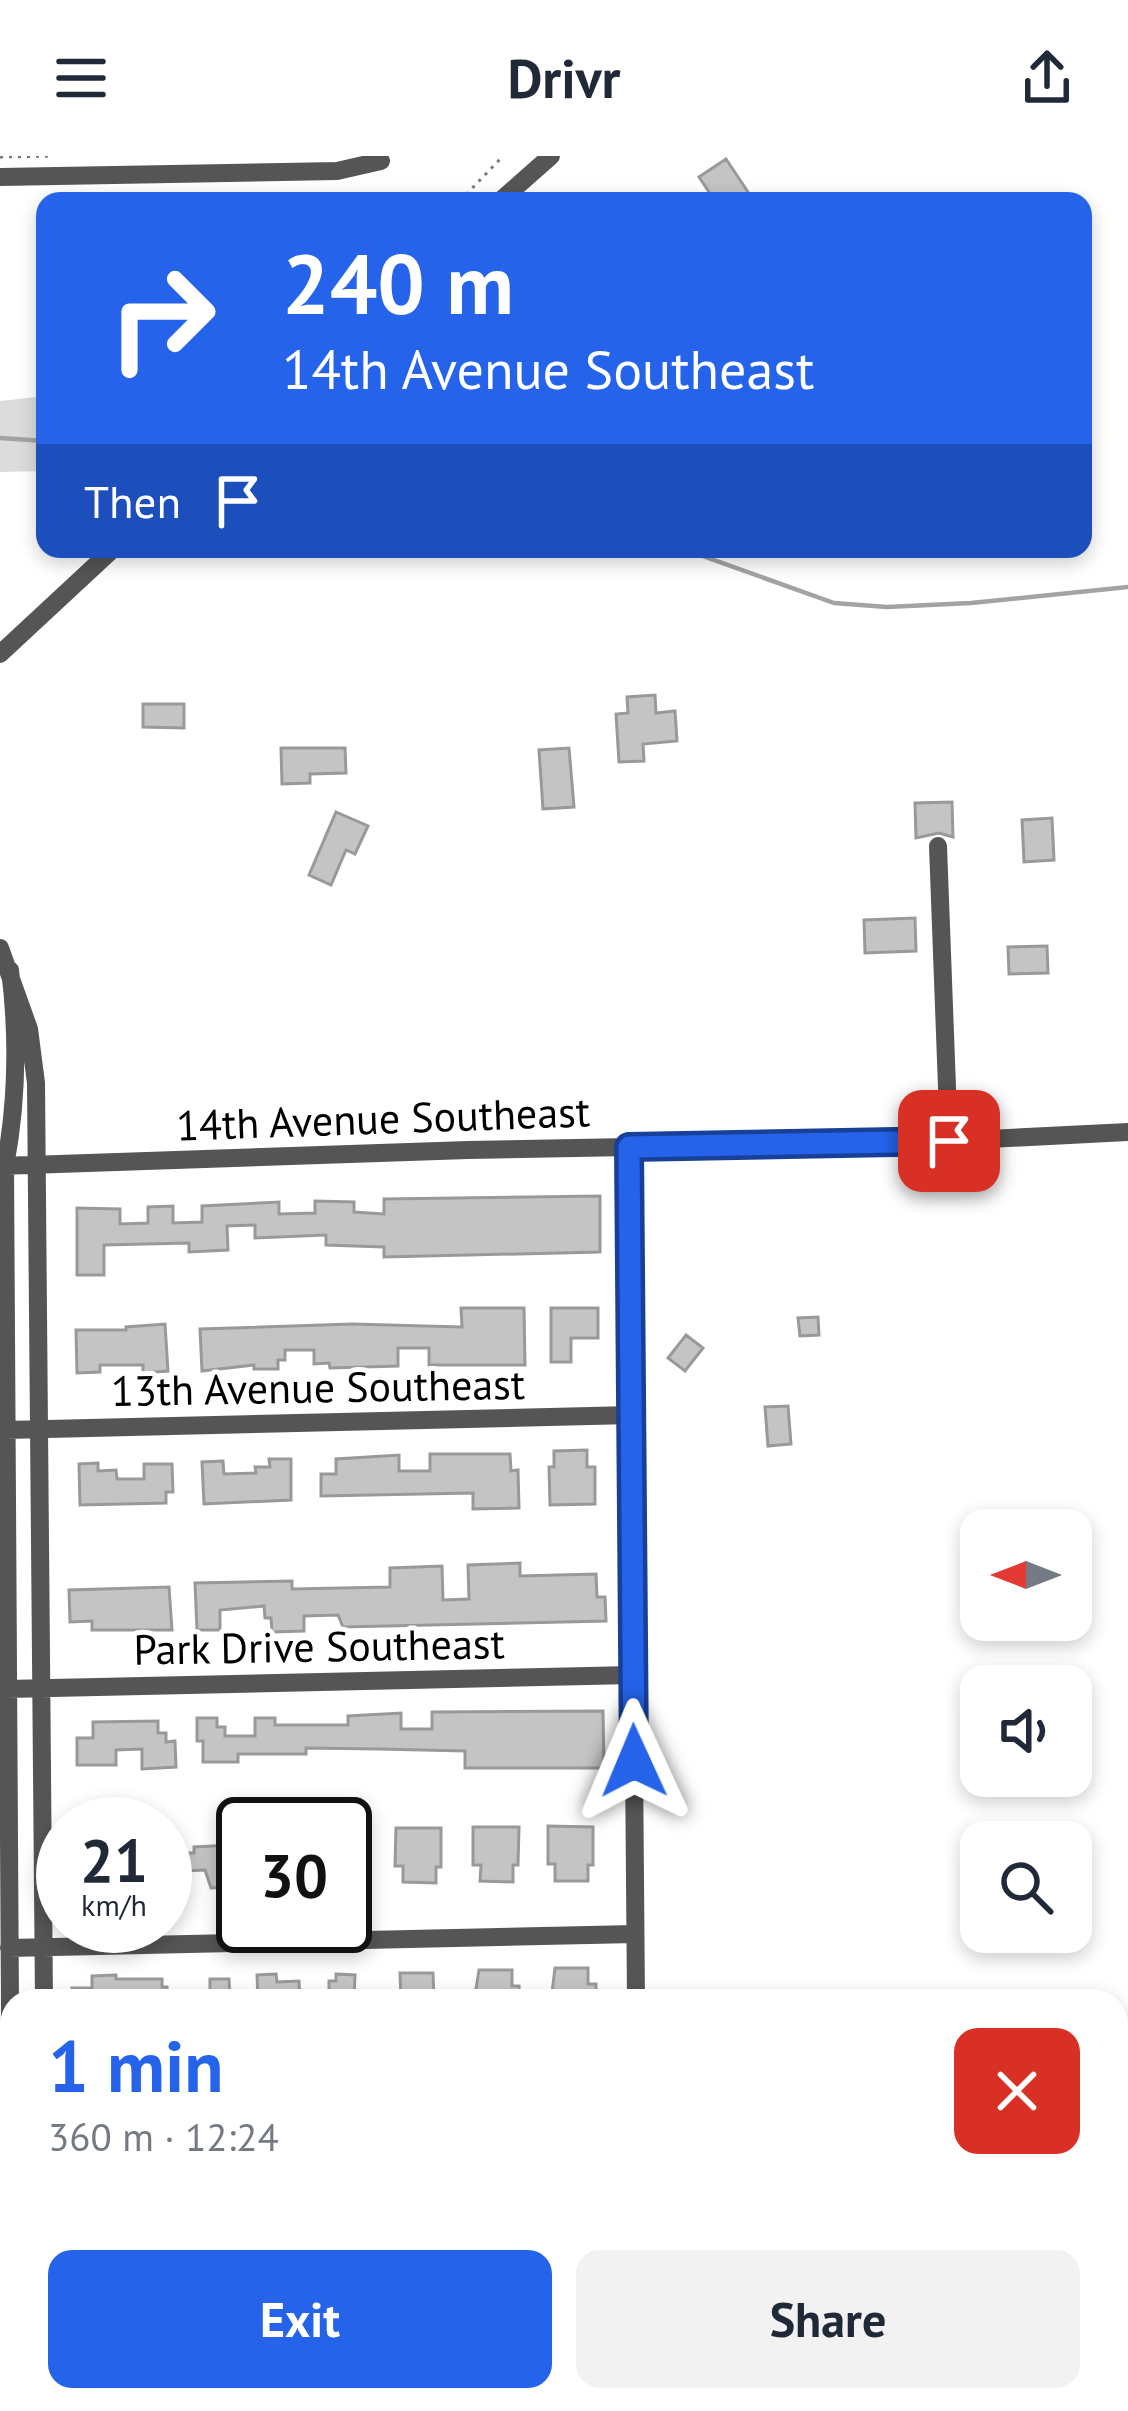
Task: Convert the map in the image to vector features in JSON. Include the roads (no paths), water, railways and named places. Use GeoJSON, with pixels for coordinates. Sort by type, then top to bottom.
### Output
{"type":"FeatureCollection","features":[{"type":"Feature","properties":{"kind":"street"},"geometry":{"type":"LineString","coordinates":[[510,192],[550,156]]}},
{"type":"Feature","properties":{"kind":"street"},"geometry":{"type":"LineString","coordinates":[[0,177],[337,171],[381,161]]}},
{"type":"Feature","properties":{"kind":"street"},"geometry":{"type":"LineString","coordinates":[[0,654],[103,558]]}},
{"type":"Feature","properties":{"kind":"street"},"geometry":{"type":"LineString","coordinates":[[938,846],[949,1141]]}},
{"type":"Feature","properties":{"kind":"street"},"geometry":{"type":"LineString","coordinates":[[0,948],[29,1029],[40,1166],[43,1797]]}},
{"type":"Feature","properties":{"kind":"street"},"geometry":{"type":"LineString","coordinates":[[9,1989],[3,1166],[15,1035],[10,970]]}},
{"type":"Feature","properties":{"kind":"street","name":"14th Avenue Southeast"},"geometry":{"type":"LineString","coordinates":[[3,1166],[1128,1132]]}},
{"type":"Feature","properties":{"kind":"street"},"geometry":{"type":"LineString","coordinates":[[629,1147],[635,1989]]}},
{"type":"Feature","properties":{"kind":"street","name":"13th Avenue Southeast"},"geometry":{"type":"LineString","coordinates":[[6,1430],[632,1415]]}},
{"type":"Feature","properties":{"kind":"street"},"geometry":{"type":"LineString","coordinates":[[4,1635],[42,1634]]}},
{"type":"Feature","properties":{"kind":"street","name":"Park Drive Southeast"},"geometry":{"type":"LineString","coordinates":[[8,1689],[633,1675]]}},
{"type":"Feature","properties":{"kind":"street"},"geometry":{"type":"LineString","coordinates":[[4,1772],[43,1772]]}},
{"type":"Feature","properties":{"kind":"street"},"geometry":{"type":"LineString","coordinates":[[192,1944],[635,1934]]}},
{"type":"Feature","properties":{"kind":"street"},"geometry":{"type":"LineString","coordinates":[[9,1948],[36,1948]]}},
{"type":"Feature","properties":{"kind":"street"},"geometry":{"type":"LineString","coordinates":[[44,1953],[44,1989]]}},
{"type":"Feature","properties":{"kind":"waterway"},"geometry":{"type":"LineString","coordinates":[[0,438],[36,440]]}},
{"type":"Feature","properties":{"kind":"waterway"},"geometry":{"type":"LineString","coordinates":[[708,558],[834,603],[887,607],[1128,587]]}}]}
